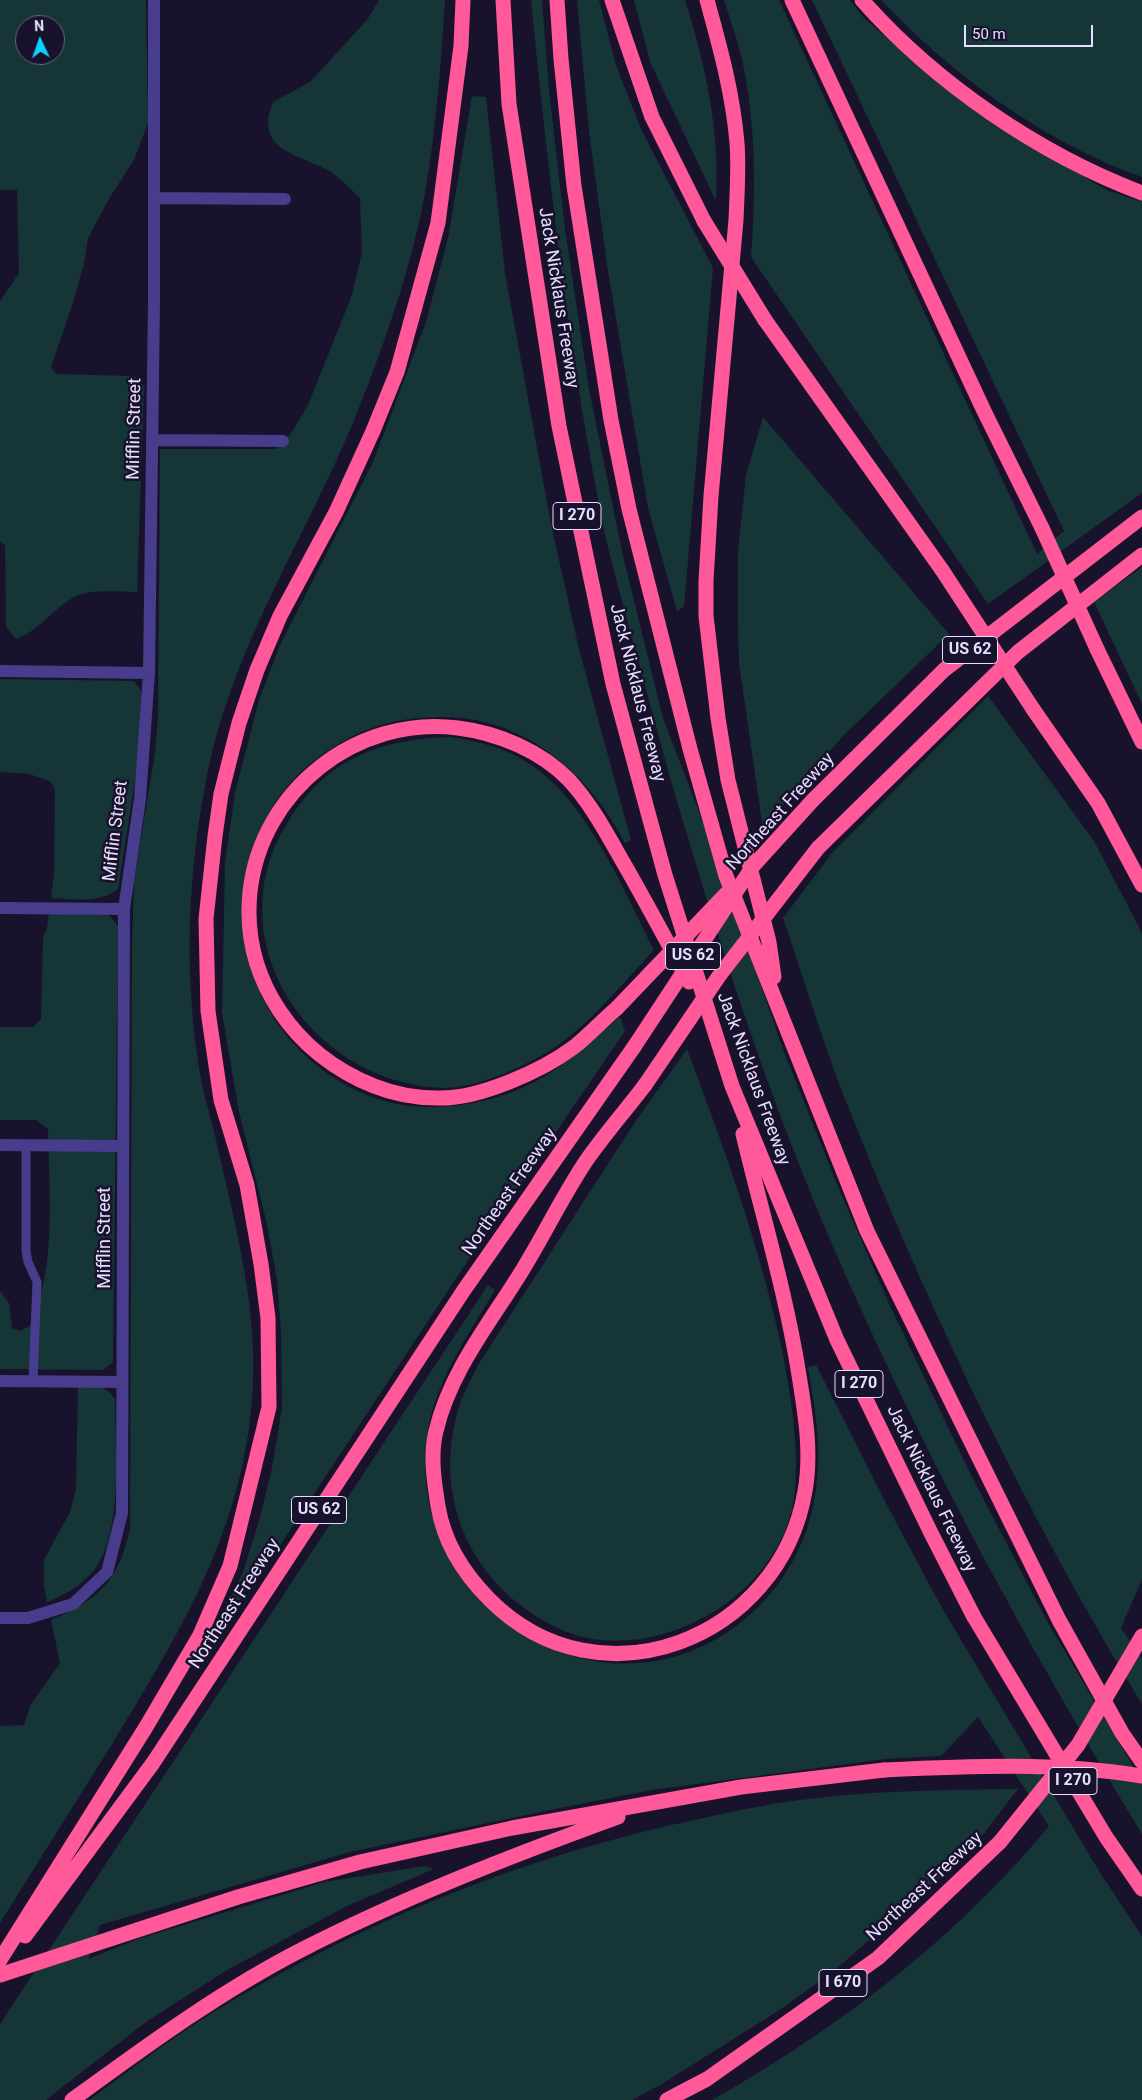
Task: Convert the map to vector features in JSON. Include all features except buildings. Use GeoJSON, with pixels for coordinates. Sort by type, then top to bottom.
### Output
{"type":"FeatureCollection","features":[{"type":"Feature","properties":{"kind":"highway"},"geometry":{"type":"LineString","coordinates":[[0,1960],[146,1726],[200,1635],[230,1566],[269,1407],[268,1318],[261,1264],[247,1185],[222,1100],[208,1011],[206,919],[215,836],[221,794],[239,723],[257,670],[280,616],[336,512],[373,431],[397,372],[438,224],[461,46],[463,0]]}},
{"type":"Feature","properties":{"kind":"highway","name":"Jack Nicklaus Freeway"},"geometry":{"type":"LineString","coordinates":[[503,0],[509,104],[558,426],[613,684],[665,875],[710,1021],[732,1086],[837,1340],[931,1534],[974,1616],[1106,1837],[1142,1889]]}},
{"type":"Feature","properties":{"kind":"highway","name":"Jack Nicklaus Freeway"},"geometry":{"type":"LineString","coordinates":[[557,0],[560,59],[578,216],[594,323],[629,509],[690,749],[726,876],[777,999],[825,1128],[867,1231],[1059,1620],[1122,1733],[1142,1762]]}},
{"type":"Feature","properties":{"kind":"highway"},"geometry":{"type":"LineString","coordinates":[[612,0],[652,117],[704,221],[765,320],[942,570],[1032,708],[1098,803],[1142,885]]}},
{"type":"Feature","properties":{"kind":"highway"},"geometry":{"type":"LineString","coordinates":[[707,0],[730,93],[737,143],[737,181],[736,220],[708,533],[706,616],[728,780],[769,942],[777,999]]}},
{"type":"Feature","properties":{"kind":"highway"},"geometry":{"type":"LineString","coordinates":[[792,0],[984,411],[1042,528],[1142,742]]}},
{"type":"Feature","properties":{"kind":"highway"},"geometry":{"type":"LineString","coordinates":[[862,0],[934,68],[995,116],[1057,153],[1142,193]]}},
{"type":"Feature","properties":{"kind":"highway","name":"Northeast Freeway"},"geometry":{"type":"LineString","coordinates":[[0,1971],[153,1763],[464,1290],[634,1047],[752,866],[813,800],[944,670],[1142,517]]}},
{"type":"Feature","properties":{"kind":"highway"},"geometry":{"type":"LineString","coordinates":[[732,1086],[765,1229],[781,1282],[798,1368],[807,1437],[808,1463],[802,1506],[792,1539],[780,1563],[765,1583],[729,1617],[685,1642],[660,1650],[631,1654],[605,1653],[568,1646],[532,1634],[501,1611],[474,1584],[453,1552],[441,1519],[433,1474],[435,1433],[448,1391],[470,1351],[520,1273],[587,1161],[645,1085],[719,976],[818,848],[1018,652],[1142,555]]}},
{"type":"Feature","properties":{"kind":"highway"},"geometry":{"type":"LineString","coordinates":[[710,1021],[599,819],[568,779],[536,754],[500,738],[475,730],[448,727],[397,730],[371,737],[323,764],[289,797],[267,835],[255,864],[250,893],[250,924],[253,950],[270,996],[290,1027],[316,1053],[352,1077],[394,1093],[440,1099],[486,1090],[526,1075],[573,1048],[618,1008],[752,866]]}},
{"type":"Feature","properties":{"kind":"highway","name":"Northeast Freeway"},"geometry":{"type":"LineString","coordinates":[[667,2100],[707,2079],[878,1958],[1000,1842],[1078,1745],[1142,1636]]}},
{"type":"Feature","properties":{"kind":"highway"},"geometry":{"type":"LineString","coordinates":[[0,1975],[114,1936],[238,1897],[360,1862],[512,1828],[741,1787],[884,1770],[967,1766],[1106,1770],[1142,1776]]}},
{"type":"Feature","properties":{"kind":"highway"},"geometry":{"type":"LineString","coordinates":[[72,2100],[188,2016],[303,1949],[474,1870],[654,1803]]}},
{"type":"Feature","properties":{"kind":"street","name":"Mifflin Street"},"geometry":{"type":"LineString","coordinates":[[0,1618],[28,1618],[73,1604],[107,1572],[122,1513],[124,909],[140,799],[149,673],[154,0]]}},
{"type":"Feature","properties":{"kind":"street"},"geometry":{"type":"LineString","coordinates":[[154,198],[285,199]]}},
{"type":"Feature","properties":{"kind":"street"},"geometry":{"type":"LineString","coordinates":[[152,440],[283,441]]}},
{"type":"Feature","properties":{"kind":"street"},"geometry":{"type":"LineString","coordinates":[[0,671],[149,673]]}},
{"type":"Feature","properties":{"kind":"street"},"geometry":{"type":"LineString","coordinates":[[0,908],[124,909]]}},
{"type":"Feature","properties":{"kind":"street"},"geometry":{"type":"LineString","coordinates":[[0,1145],[122,1146]]}},
{"type":"Feature","properties":{"kind":"street"},"geometry":{"type":"LineString","coordinates":[[0,1381],[122,1382]]}},
{"type":"Feature","properties":{"kind":"lane"},"geometry":{"type":"LineString","coordinates":[[26,1145],[26,1251],[28,1262],[38,1282],[33,1381]]}},
{"type":"Feature","properties":{"kind":"green space"},"geometry":{"type":"Polygon","coordinates":[[[0,0],[146,0],[148,123],[134,160],[110,197],[88,238],[84,264],[72,306],[51,367],[56,374],[134,376],[144,386],[137,592],[99,592],[77,596],[60,607],[35,629],[16,639],[6,627],[5,545],[0,542],[0,301],[19,273],[17,190],[0,190],[0,0]]]}},
{"type":"Feature","properties":{"kind":"green space"},"geometry":{"type":"Polygon","coordinates":[[[379,0],[445,0],[435,121],[429,169],[419,222],[396,307],[355,418],[336,462],[272,594],[234,683],[219,729],[207,776],[192,883],[190,919],[191,990],[198,1061],[242,1256],[251,1320],[253,1383],[248,1434],[239,1481],[225,1527],[208,1571],[187,1614],[114,1741],[0,1923],[0,1726],[24,1725],[31,1704],[60,1663],[51,1620],[82,1604],[104,1586],[120,1562],[130,1528],[132,951],[134,880],[155,753],[158,714],[160,449],[277,449],[292,432],[308,405],[352,295],[362,252],[360,198],[331,172],[282,149],[274,141],[269,131],[268,119],[273,102],[310,82],[367,20],[379,0]]]}},
{"type":"Feature","properties":{"kind":"green space"},"geometry":{"type":"Polygon","coordinates":[[[531,0],[542,0],[549,90],[565,229],[589,389],[623,556],[663,718],[722,872],[784,1052],[839,1189],[891,1308],[970,1473],[1048,1623],[1142,1781],[1142,1834],[1056,1688],[974,1540],[898,1389],[862,1313],[805,1179],[743,1010],[671,781],[605,534],[592,468],[561,268],[531,0]]]}},
{"type":"Feature","properties":{"kind":"green space"},"geometry":{"type":"Polygon","coordinates":[[[577,0],[599,0],[616,65],[641,129],[713,268],[684,607],[677,611],[648,508],[607,265],[589,131],[577,0]]]}},
{"type":"Feature","properties":{"kind":"green space"},"geometry":{"type":"Polygon","coordinates":[[[634,0],[685,0],[710,99],[716,149],[716,201],[650,62],[634,0]]]}},
{"type":"Feature","properties":{"kind":"green space"},"geometry":{"type":"Polygon","coordinates":[[[724,0],[779,0],[1037,554],[1064,531],[812,0],[850,0],[864,18],[934,79],[996,125],[1107,190],[1142,202],[1142,493],[988,604],[751,257],[754,157],[750,108],[742,59],[724,0]]]}},
{"type":"Feature","properties":{"kind":"green space"},"geometry":{"type":"Polygon","coordinates":[[[881,0],[1142,0],[1142,177],[1106,163],[1071,146],[1001,104],[937,54],[881,0]]]}},
{"type":"Feature","properties":{"kind":"green space"},"geometry":{"type":"Polygon","coordinates":[[[472,96],[486,97],[505,273],[551,524],[579,649],[631,840],[625,843],[611,818],[594,795],[553,755],[529,740],[504,728],[476,720],[447,717],[408,719],[374,727],[341,742],[310,764],[281,795],[266,818],[251,857],[244,893],[244,928],[249,962],[261,995],[279,1025],[301,1051],[328,1074],[360,1092],[381,1100],[404,1105],[427,1107],[451,1106],[475,1103],[498,1097],[520,1089],[551,1073],[620,1017],[625,1031],[461,1271],[271,1559],[259,1557],[253,1580],[218,1634],[214,1631],[243,1572],[259,1521],[272,1468],[282,1407],[281,1331],[277,1280],[267,1224],[239,1112],[222,1013],[225,863],[235,793],[259,700],[280,645],[373,462],[426,322],[448,238],[472,96]]]}},
{"type":"Feature","properties":{"kind":"green space"},"geometry":{"type":"Polygon","coordinates":[[[763,417],[949,634],[844,735],[763,829],[739,663],[738,551],[746,475],[763,417]]]}},
{"type":"Feature","properties":{"kind":"green space"},"geometry":{"type":"Polygon","coordinates":[[[1142,567],[1142,704],[1094,602],[1142,567]]]}},
{"type":"Feature","properties":{"kind":"green space"},"geometry":{"type":"Polygon","coordinates":[[[0,679],[134,681],[141,691],[139,755],[118,889],[111,894],[86,900],[51,898],[54,873],[55,789],[50,781],[29,774],[0,772],[0,679]]]}},
{"type":"Feature","properties":{"kind":"green space"},"geometry":{"type":"Polygon","coordinates":[[[988,696],[1094,841],[1142,933],[1142,1579],[1121,1628],[1142,1659],[1142,1704],[1100,1634],[1022,1491],[916,1270],[843,1094],[783,918],[832,853],[988,696]]]}},
{"type":"Feature","properties":{"kind":"green space"},"geometry":{"type":"Polygon","coordinates":[[[450,737],[489,745],[517,756],[547,777],[567,797],[601,846],[654,950],[589,1019],[575,1032],[546,1053],[524,1065],[484,1081],[445,1088],[404,1083],[366,1069],[333,1047],[304,1020],[282,987],[267,950],[262,910],[267,869],[271,855],[291,817],[306,796],[322,779],[340,766],[380,747],[402,742],[450,737]]]}},
{"type":"Feature","properties":{"kind":"green space"},"geometry":{"type":"Polygon","coordinates":[[[49,911],[103,913],[110,916],[118,926],[113,1362],[103,1370],[0,1369],[0,1291],[9,1303],[12,1328],[20,1331],[30,1326],[39,1302],[48,1254],[50,1204],[48,1129],[36,1120],[0,1120],[0,1027],[33,1027],[41,1019],[43,937],[47,928],[49,911]]]}},
{"type":"Feature","properties":{"kind":"green space"},"geometry":{"type":"Polygon","coordinates":[[[687,1049],[740,1198],[773,1311],[791,1403],[796,1455],[795,1491],[787,1525],[772,1555],[751,1582],[724,1605],[693,1623],[660,1635],[626,1640],[592,1639],[563,1630],[527,1610],[498,1585],[481,1564],[468,1541],[458,1517],[452,1491],[450,1464],[452,1437],[460,1404],[478,1365],[635,1122],[687,1049]]]}},
{"type":"Feature","properties":{"kind":"green space"},"geometry":{"type":"Polygon","coordinates":[[[488,1285],[495,1290],[456,1355],[434,1407],[429,1425],[427,1493],[446,1552],[481,1602],[529,1638],[585,1659],[645,1663],[704,1646],[759,1606],[781,1581],[804,1537],[816,1489],[818,1443],[808,1367],[816,1365],[890,1511],[942,1608],[1099,1871],[1142,1936],[1142,2100],[712,2100],[804,2043],[849,2012],[893,1978],[975,1906],[1049,1826],[978,1717],[941,1756],[885,1759],[652,1790],[550,1810],[350,1852],[100,1925],[88,1959],[138,1939],[324,1882],[425,1866],[434,1869],[347,1906],[227,1970],[146,2022],[46,2100],[0,2100],[0,2024],[488,1285]]]}},
{"type":"Feature","properties":{"kind":"green space"},"geometry":{"type":"Polygon","coordinates":[[[78,1384],[103,1388],[115,1399],[116,1492],[113,1517],[108,1540],[100,1560],[89,1576],[69,1591],[47,1602],[44,1586],[44,1560],[70,1512],[76,1489],[78,1384]]]}},
{"type":"Feature","properties":{"kind":"green space"},"geometry":{"type":"Polygon","coordinates":[[[1018,1789],[971,1850],[834,1971],[781,2009],[662,2084],[632,2100],[89,2100],[196,2023],[269,1980],[327,1949],[387,1921],[447,1895],[509,1872],[635,1834],[728,1812],[773,1804],[867,1793],[1018,1789]]]}}]}
